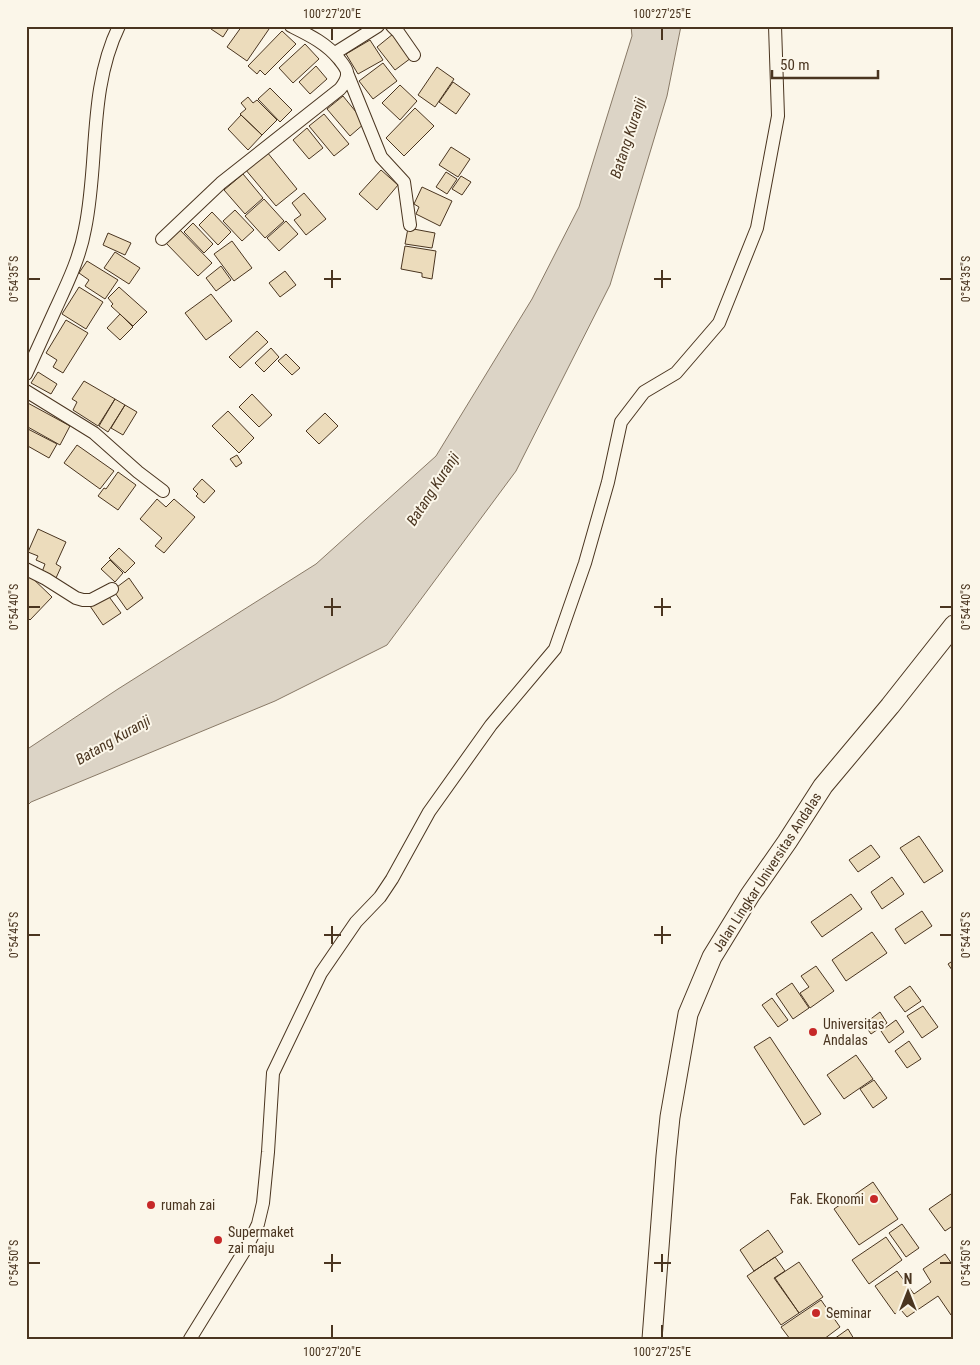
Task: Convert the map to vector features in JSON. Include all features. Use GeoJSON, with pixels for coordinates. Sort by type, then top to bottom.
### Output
{"type":"FeatureCollection","features":[{"type":"Feature","properties":{"kind":"street"},"geometry":{"type":"LineString","coordinates":[[26,374],[81,248],[89,209],[98,99],[111,42],[119,26]]}},
{"type":"Feature","properties":{"kind":"street"},"geometry":{"type":"LineString","coordinates":[[291,26],[317,39],[344,64],[381,157],[404,182],[410,225]]}},
{"type":"Feature","properties":{"kind":"street"},"geometry":{"type":"LineString","coordinates":[[334,54],[378,26]]}},
{"type":"Feature","properties":{"kind":"street"},"geometry":{"type":"LineString","coordinates":[[392,26],[414,55]]}},
{"type":"Feature","properties":{"kind":"street"},"geometry":{"type":"LineString","coordinates":[[190,1339],[248,1245],[258,1224],[263,1202],[274,1073],[322,973],[356,922],[380,897],[429,812],[485,733],[555,649],[585,563],[608,482],[621,422],[644,392],[676,372],[719,323],[757,228],[778,116],[775,26]]}},
{"type":"Feature","properties":{"kind":"street"},"geometry":{"type":"LineString","coordinates":[[162,239],[221,183],[340,89],[346,82],[347,73]]}},
{"type":"Feature","properties":{"kind":"street"},"geometry":{"type":"LineString","coordinates":[[26,391],[94,433],[138,472],[163,491]]}},
{"type":"Feature","properties":{"kind":"street"},"geometry":{"type":"LineString","coordinates":[[26,569],[76,598],[83,600],[91,600],[112,589]]}},
{"type":"Feature","properties":{"kind":"street","name":"Jalan Lingkar Universitas Andalas"},"geometry":{"type":"LineString","coordinates":[[652,1339],[670,1117],[688,1014],[712,957],[750,895],[824,786],[954,624]]}},
{"type":"Feature","properties":{"kind":"water","name":"Batang Kuranji"},"geometry":{"type":"Polygon","coordinates":[[[631,26],[681,26],[667,96],[610,285],[516,471],[387,645],[275,701],[31,802],[26,807],[26,750],[118,689],[316,564],[436,456],[532,299],[579,207],[632,36],[631,26]]]}},
{"type":"Feature","properties":{"kind":"building"},"geometry":{"type":"Polygon","coordinates":[[[213,26],[230,26],[223,37],[211,29],[213,26]]]}},
{"type":"Feature","properties":{"kind":"building"},"geometry":{"type":"Polygon","coordinates":[[[242,26],[266,26],[269,29],[247,61],[227,47],[242,26]]]}},
{"type":"Feature","properties":{"kind":"building"},"geometry":{"type":"Polygon","coordinates":[[[282,31],[296,44],[265,75],[260,70],[257,74],[248,66],[282,31]]]}},
{"type":"Feature","properties":{"kind":"building"},"geometry":{"type":"Polygon","coordinates":[[[393,34],[411,58],[395,70],[377,47],[393,34]]]}},
{"type":"Feature","properties":{"kind":"building"},"geometry":{"type":"Polygon","coordinates":[[[370,40],[383,60],[358,74],[346,54],[370,40]]]}},
{"type":"Feature","properties":{"kind":"building"},"geometry":{"type":"Polygon","coordinates":[[[305,44],[319,59],[293,83],[279,68],[305,44]]]}},
{"type":"Feature","properties":{"kind":"building"},"geometry":{"type":"Polygon","coordinates":[[[383,63],[397,81],[373,99],[359,81],[383,63]]]}},
{"type":"Feature","properties":{"kind":"building"},"geometry":{"type":"Polygon","coordinates":[[[316,66],[327,79],[310,94],[299,82],[316,66]]]}},
{"type":"Feature","properties":{"kind":"building"},"geometry":{"type":"Polygon","coordinates":[[[437,67],[454,79],[435,107],[418,95],[437,67]]]}},
{"type":"Feature","properties":{"kind":"building"},"geometry":{"type":"Polygon","coordinates":[[[453,82],[470,94],[456,114],[439,102],[453,82]]]}},
{"type":"Feature","properties":{"kind":"building"},"geometry":{"type":"Polygon","coordinates":[[[400,85],[417,101],[400,120],[382,103],[400,85]]]}},
{"type":"Feature","properties":{"kind":"building"},"geometry":{"type":"Polygon","coordinates":[[[270,88],[292,110],[280,122],[258,99],[270,88]]]}},
{"type":"Feature","properties":{"kind":"building"},"geometry":{"type":"Polygon","coordinates":[[[343,96],[365,123],[350,136],[327,109],[343,96]]]}},
{"type":"Feature","properties":{"kind":"building"},"geometry":{"type":"Polygon","coordinates":[[[248,97],[253,103],[257,100],[277,120],[262,135],[240,114],[246,109],[241,103],[248,97]]]}},
{"type":"Feature","properties":{"kind":"building"},"geometry":{"type":"Polygon","coordinates":[[[415,108],[434,126],[404,156],[386,138],[415,108]]]}},
{"type":"Feature","properties":{"kind":"building"},"geometry":{"type":"Polygon","coordinates":[[[324,114],[349,144],[334,156],[309,126],[324,114]]]}},
{"type":"Feature","properties":{"kind":"building"},"geometry":{"type":"Polygon","coordinates":[[[241,115],[262,135],[248,150],[228,129],[241,115]]]}},
{"type":"Feature","properties":{"kind":"building"},"geometry":{"type":"Polygon","coordinates":[[[307,128],[323,148],[309,159],[293,140],[307,128]]]}},
{"type":"Feature","properties":{"kind":"building"},"geometry":{"type":"Polygon","coordinates":[[[451,147],[470,159],[458,177],[439,165],[451,147]]]}},
{"type":"Feature","properties":{"kind":"building"},"geometry":{"type":"Polygon","coordinates":[[[267,152],[297,189],[276,206],[245,169],[267,152]]]}},
{"type":"Feature","properties":{"kind":"building"},"geometry":{"type":"Polygon","coordinates":[[[381,170],[398,185],[377,210],[359,194],[381,170]]]}},
{"type":"Feature","properties":{"kind":"building"},"geometry":{"type":"Polygon","coordinates":[[[446,172],[457,179],[447,194],[436,187],[446,172]]]}},
{"type":"Feature","properties":{"kind":"building"},"geometry":{"type":"Polygon","coordinates":[[[243,174],[263,198],[245,214],[224,190],[243,174]]]}},
{"type":"Feature","properties":{"kind":"building"},"geometry":{"type":"Polygon","coordinates":[[[461,176],[471,182],[462,195],[452,189],[461,176]]]}},
{"type":"Feature","properties":{"kind":"building"},"geometry":{"type":"Polygon","coordinates":[[[422,187],[452,201],[440,226],[416,214],[419,207],[414,204],[422,187]]]}},
{"type":"Feature","properties":{"kind":"building"},"geometry":{"type":"Polygon","coordinates":[[[304,193],[326,219],[306,235],[294,220],[301,215],[292,203],[304,193]]]}},
{"type":"Feature","properties":{"kind":"building"},"geometry":{"type":"Polygon","coordinates":[[[264,199],[284,221],[265,238],[245,216],[264,199]]]}},
{"type":"Feature","properties":{"kind":"building"},"geometry":{"type":"Polygon","coordinates":[[[235,210],[254,230],[242,241],[223,221],[235,210]]]}},
{"type":"Feature","properties":{"kind":"building"},"geometry":{"type":"Polygon","coordinates":[[[212,212],[231,232],[218,245],[199,225],[212,212]]]}},
{"type":"Feature","properties":{"kind":"building"},"geometry":{"type":"Polygon","coordinates":[[[286,221],[298,234],[279,251],[267,238],[286,221]]]}},
{"type":"Feature","properties":{"kind":"building"},"geometry":{"type":"Polygon","coordinates":[[[193,223],[213,244],[204,253],[184,232],[193,223]]]}},
{"type":"Feature","properties":{"kind":"building"},"geometry":{"type":"Polygon","coordinates":[[[408,228],[435,233],[432,248],[405,244],[408,228]]]}},
{"type":"Feature","properties":{"kind":"building"},"geometry":{"type":"Polygon","coordinates":[[[179,229],[212,263],[198,276],[165,242],[179,229]]]}},
{"type":"Feature","properties":{"kind":"building"},"geometry":{"type":"Polygon","coordinates":[[[108,233],[131,243],[125,255],[103,245],[108,233]]]}},
{"type":"Feature","properties":{"kind":"building"},"geometry":{"type":"Polygon","coordinates":[[[232,241],[252,268],[234,281],[214,254],[232,241]]]}},
{"type":"Feature","properties":{"kind":"building"},"geometry":{"type":"Polygon","coordinates":[[[405,246],[436,251],[432,279],[422,277],[422,273],[401,269],[405,246]]]}},
{"type":"Feature","properties":{"kind":"building"},"geometry":{"type":"Polygon","coordinates":[[[115,252],[140,268],[129,284],[104,268],[115,252]]]}},
{"type":"Feature","properties":{"kind":"building"},"geometry":{"type":"Polygon","coordinates":[[[87,261],[118,280],[105,299],[85,286],[89,280],[79,273],[87,261]]]}},
{"type":"Feature","properties":{"kind":"building"},"geometry":{"type":"Polygon","coordinates":[[[221,266],[231,280],[216,291],[206,278],[221,266]]]}},
{"type":"Feature","properties":{"kind":"building"},"geometry":{"type":"Polygon","coordinates":[[[285,271],[296,285],[280,297],[269,283],[285,271]]]}},
{"type":"Feature","properties":{"kind":"building"},"geometry":{"type":"Polygon","coordinates":[[[79,287],[103,302],[86,329],[62,314],[79,287]]]}},
{"type":"Feature","properties":{"kind":"building"},"geometry":{"type":"Polygon","coordinates":[[[119,287],[147,312],[133,326],[111,306],[113,304],[108,298],[119,287]]]}},
{"type":"Feature","properties":{"kind":"building"},"geometry":{"type":"Polygon","coordinates":[[[211,294],[232,321],[206,340],[185,313],[211,294]]]}},
{"type":"Feature","properties":{"kind":"building"},"geometry":{"type":"Polygon","coordinates":[[[120,314],[133,327],[120,340],[107,328],[120,314]]]}},
{"type":"Feature","properties":{"kind":"building"},"geometry":{"type":"Polygon","coordinates":[[[66,320],[88,333],[63,373],[53,367],[57,360],[46,353],[66,320]]]}},
{"type":"Feature","properties":{"kind":"building"},"geometry":{"type":"Polygon","coordinates":[[[257,331],[268,342],[240,368],[229,357],[257,331]]]}},
{"type":"Feature","properties":{"kind":"building"},"geometry":{"type":"Polygon","coordinates":[[[271,348],[279,357],[264,372],[255,363],[271,348]]]}},
{"type":"Feature","properties":{"kind":"building"},"geometry":{"type":"Polygon","coordinates":[[[286,354],[300,368],[292,375],[278,361],[286,354]]]}},
{"type":"Feature","properties":{"kind":"building"},"geometry":{"type":"Polygon","coordinates":[[[38,372],[57,384],[51,394],[31,383],[38,372]]]}},
{"type":"Feature","properties":{"kind":"building"},"geometry":{"type":"Polygon","coordinates":[[[84,381],[115,399],[98,426],[73,410],[77,402],[72,399],[84,381]]]}},
{"type":"Feature","properties":{"kind":"building"},"geometry":{"type":"Polygon","coordinates":[[[252,394],[272,415],[259,427],[239,407],[252,394]]]}},
{"type":"Feature","properties":{"kind":"building"},"geometry":{"type":"Polygon","coordinates":[[[115,399],[125,405],[108,432],[99,426],[115,399]]]}},
{"type":"Feature","properties":{"kind":"building"},"geometry":{"type":"Polygon","coordinates":[[[26,402],[70,426],[60,445],[26,426],[26,402]]]}},
{"type":"Feature","properties":{"kind":"building"},"geometry":{"type":"Polygon","coordinates":[[[125,405],[137,412],[123,435],[111,428],[125,405]]]}},
{"type":"Feature","properties":{"kind":"building"},"geometry":{"type":"Polygon","coordinates":[[[228,411],[254,438],[239,453],[212,426],[228,411]]]}},
{"type":"Feature","properties":{"kind":"building"},"geometry":{"type":"Polygon","coordinates":[[[325,413],[338,426],[319,444],[306,431],[325,413]]]}},
{"type":"Feature","properties":{"kind":"building"},"geometry":{"type":"Polygon","coordinates":[[[26,428],[57,444],[49,458],[26,445],[26,428]]]}},
{"type":"Feature","properties":{"kind":"building"},"geometry":{"type":"Polygon","coordinates":[[[77,445],[114,471],[100,489],[64,463],[77,445]]]}},
{"type":"Feature","properties":{"kind":"building"},"geometry":{"type":"Polygon","coordinates":[[[237,455],[242,463],[236,467],[230,459],[237,455]]]}},
{"type":"Feature","properties":{"kind":"building"},"geometry":{"type":"Polygon","coordinates":[[[118,472],[136,485],[118,510],[98,496],[104,488],[106,489],[118,472]]]}},
{"type":"Feature","properties":{"kind":"building"},"geometry":{"type":"Polygon","coordinates":[[[202,479],[215,491],[204,503],[196,496],[198,494],[193,489],[202,479]]]}},
{"type":"Feature","properties":{"kind":"building"},"geometry":{"type":"Polygon","coordinates":[[[157,499],[166,507],[174,499],[195,517],[164,553],[155,546],[162,538],[140,519],[157,499]]]}},
{"type":"Feature","properties":{"kind":"building"},"geometry":{"type":"Polygon","coordinates":[[[38,529],[66,542],[56,564],[61,567],[56,578],[42,572],[45,564],[36,560],[38,556],[28,552],[38,529]]]}},
{"type":"Feature","properties":{"kind":"building"},"geometry":{"type":"Polygon","coordinates":[[[119,548],[135,563],[125,573],[109,558],[119,548]]]}},
{"type":"Feature","properties":{"kind":"building"},"geometry":{"type":"Polygon","coordinates":[[[110,560],[123,573],[115,582],[101,569],[110,560]]]}},
{"type":"Feature","properties":{"kind":"building"},"geometry":{"type":"Polygon","coordinates":[[[28,574],[52,597],[30,620],[26,616],[26,596],[29,594],[26,591],[26,576],[28,574]]]}},
{"type":"Feature","properties":{"kind":"building"},"geometry":{"type":"Polygon","coordinates":[[[129,578],[143,598],[127,610],[113,590],[129,578]]]}},
{"type":"Feature","properties":{"kind":"building"},"geometry":{"type":"Polygon","coordinates":[[[107,594],[121,613],[103,625],[90,606],[107,594]]]}},
{"type":"Feature","properties":{"kind":"building"},"geometry":{"type":"Polygon","coordinates":[[[919,836],[943,871],[924,883],[900,848],[919,836]]]}},
{"type":"Feature","properties":{"kind":"building"},"geometry":{"type":"Polygon","coordinates":[[[871,845],[880,857],[858,872],[849,860],[871,845]]]}},
{"type":"Feature","properties":{"kind":"building"},"geometry":{"type":"Polygon","coordinates":[[[892,877],[904,894],[882,909],[871,892],[892,877]]]}},
{"type":"Feature","properties":{"kind":"building"},"geometry":{"type":"Polygon","coordinates":[[[851,894],[862,909],[822,937],[811,922],[851,894]]]}},
{"type":"Feature","properties":{"kind":"building"},"geometry":{"type":"Polygon","coordinates":[[[922,911],[932,926],[905,944],[895,929],[922,911]]]}},
{"type":"Feature","properties":{"kind":"building"},"geometry":{"type":"Polygon","coordinates":[[[872,932],[887,953],[846,981],[832,960],[872,932]]]}},
{"type":"Feature","properties":{"kind":"building"},"geometry":{"type":"Polygon","coordinates":[[[954,960],[954,973],[948,964],[954,960]]]}},
{"type":"Feature","properties":{"kind":"building"},"geometry":{"type":"Polygon","coordinates":[[[816,966],[834,991],[810,1008],[800,993],[809,987],[801,976],[816,966]]]}},
{"type":"Feature","properties":{"kind":"building"},"geometry":{"type":"Polygon","coordinates":[[[792,983],[809,1008],[793,1019],[776,994],[792,983]]]}},
{"type":"Feature","properties":{"kind":"building"},"geometry":{"type":"Polygon","coordinates":[[[910,986],[921,1001],[905,1012],[894,997],[910,986]]]}},
{"type":"Feature","properties":{"kind":"building"},"geometry":{"type":"Polygon","coordinates":[[[772,998],[788,1020],[778,1027],[762,1005],[772,998]]]}},
{"type":"Feature","properties":{"kind":"building"},"geometry":{"type":"Polygon","coordinates":[[[923,1006],[938,1027],[922,1038],[907,1016],[923,1006]]]}},
{"type":"Feature","properties":{"kind":"building"},"geometry":{"type":"Polygon","coordinates":[[[880,1012],[887,1023],[871,1034],[864,1024],[880,1012]]]}},
{"type":"Feature","properties":{"kind":"building"},"geometry":{"type":"Polygon","coordinates":[[[896,1020],[904,1032],[889,1043],[881,1031],[896,1020]]]}},
{"type":"Feature","properties":{"kind":"building"},"geometry":{"type":"Polygon","coordinates":[[[770,1037],[821,1114],[804,1125],[754,1047],[770,1037]]]}},
{"type":"Feature","properties":{"kind":"building"},"geometry":{"type":"Polygon","coordinates":[[[909,1041],[921,1059],[907,1068],[895,1051],[909,1041]]]}},
{"type":"Feature","properties":{"kind":"building"},"geometry":{"type":"Polygon","coordinates":[[[856,1055],[873,1079],[844,1099],[827,1075],[856,1055]]]}},
{"type":"Feature","properties":{"kind":"building"},"geometry":{"type":"Polygon","coordinates":[[[874,1080],[887,1098],[873,1108],[860,1089],[874,1080]]]}},
{"type":"Feature","properties":{"kind":"building"},"geometry":{"type":"Polygon","coordinates":[[[873,1182],[898,1219],[859,1245],[834,1209],[873,1182]]]}},
{"type":"Feature","properties":{"kind":"building"},"geometry":{"type":"Polygon","coordinates":[[[954,1192],[954,1225],[945,1231],[929,1209],[954,1192]]]}},
{"type":"Feature","properties":{"kind":"building"},"geometry":{"type":"Polygon","coordinates":[[[902,1224],[919,1248],[906,1257],[889,1233],[902,1224]]]}},
{"type":"Feature","properties":{"kind":"building"},"geometry":{"type":"Polygon","coordinates":[[[768,1230],[783,1252],[754,1271],[740,1250],[768,1230]]]}},
{"type":"Feature","properties":{"kind":"building"},"geometry":{"type":"Polygon","coordinates":[[[886,1237],[902,1260],[869,1284],[852,1260],[886,1237]]]}},
{"type":"Feature","properties":{"kind":"building"},"geometry":{"type":"Polygon","coordinates":[[[945,1254],[954,1267],[954,1313],[951,1315],[938,1296],[907,1317],[901,1310],[895,1314],[875,1286],[897,1271],[914,1294],[931,1282],[923,1269],[945,1254]]]}},
{"type":"Feature","properties":{"kind":"building"},"geometry":{"type":"Polygon","coordinates":[[[775,1257],[785,1271],[774,1278],[799,1313],[781,1325],[747,1276],[775,1257]]]}},
{"type":"Feature","properties":{"kind":"building"},"geometry":{"type":"Polygon","coordinates":[[[799,1262],[823,1297],[799,1313],[775,1278],[799,1262]]]}},
{"type":"Feature","properties":{"kind":"building","name":"Seminar"},"geometry":{"type":"Polygon","coordinates":[[[821,1300],[840,1327],[824,1339],[790,1339],[781,1327],[821,1300]]]}},
{"type":"Feature","properties":{"kind":"building"},"geometry":{"type":"Polygon","coordinates":[[[848,1329],[854,1339],[834,1339],[848,1329]]]}},
{"type":"Feature","properties":{"kind":"place","name":"Universitas Andalas"},"geometry":{"type":"Point","coordinates":[813,1032]}},
{"type":"Feature","properties":{"kind":"place","name":"Fak. Ekonomi"},"geometry":{"type":"Point","coordinates":[874,1199]}},
{"type":"Feature","properties":{"kind":"place","name":"rumah zai"},"geometry":{"type":"Point","coordinates":[151,1205]}},
{"type":"Feature","properties":{"kind":"place","name":"Supermaket zai maju"},"geometry":{"type":"Point","coordinates":[218,1240]}},
{"type":"Feature","properties":{"kind":"place","name":"Seminar"},"geometry":{"type":"Point","coordinates":[816,1313]}}]}
